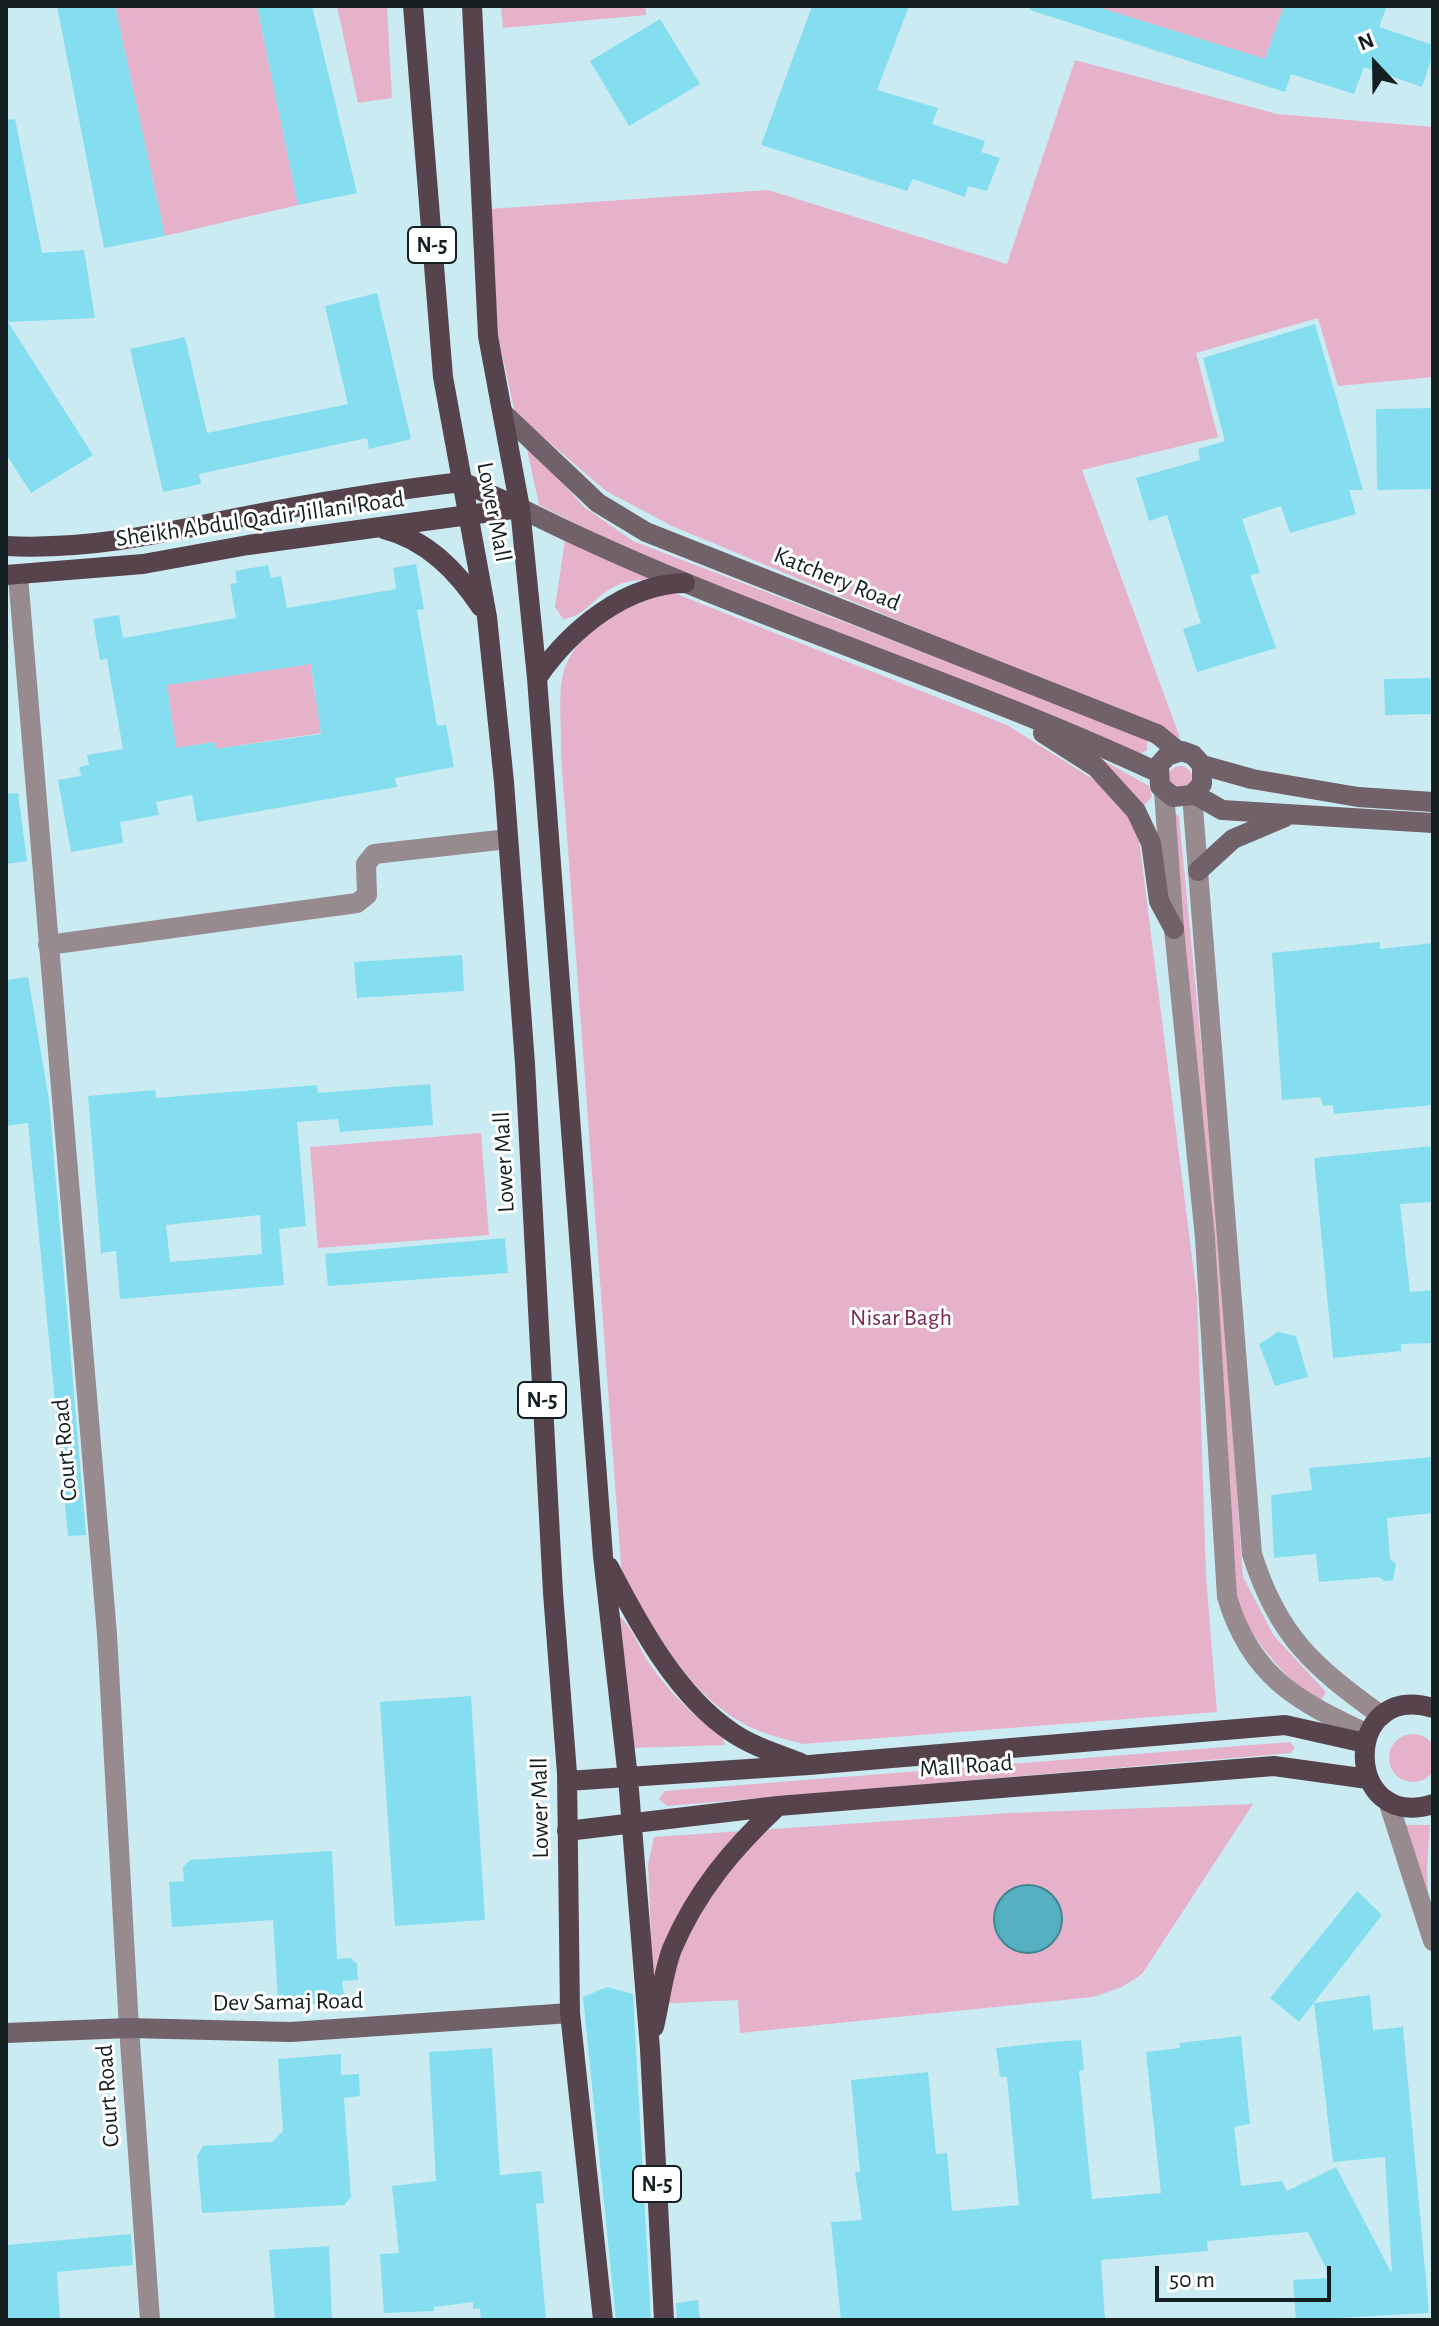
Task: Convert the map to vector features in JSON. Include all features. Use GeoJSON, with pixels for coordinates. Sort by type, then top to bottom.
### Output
{"type":"FeatureCollection","features":[{"type":"Feature","properties":{"kind":"main road","name":"Lower Mall"},"geometry":{"type":"LineString","coordinates":[[413,6],[443,377],[487,617],[508,839],[567,1781],[570,2013],[603,2320]]}},
{"type":"Feature","properties":{"kind":"main road","name":"Lower Mall"},"geometry":{"type":"LineString","coordinates":[[472,6],[488,336],[520,508],[537,678],[603,1556],[628,1778],[650,2049],[664,2320]]}},
{"type":"Feature","properties":{"kind":"main road","name":"Katchery Road"},"geometry":{"type":"LineString","coordinates":[[503,413],[598,503],[646,532],[1157,734],[1178,751]]}},
{"type":"Feature","properties":{"kind":"main road"},"geometry":{"type":"LineString","coordinates":[[462,482],[685,583],[1012,711],[1161,782],[1178,798],[1193,795],[1222,810],[1433,823]]}},
{"type":"Feature","properties":{"kind":"main road","name":"Sheikh Abdul Qadir Jillani Road"},"geometry":{"type":"LineString","coordinates":[[6,546],[83,546],[139,539],[357,495],[462,482]]}},
{"type":"Feature","properties":{"kind":"main road","name":"Sheikh Abdul Qadir Jillani Road"},"geometry":{"type":"LineString","coordinates":[[12,575],[143,564],[248,545],[520,508]]}},
{"type":"Feature","properties":{"kind":"main road"},"geometry":{"type":"LineString","coordinates":[[376,527],[413,540],[452,568],[487,617]]}},
{"type":"Feature","properties":{"kind":"main road"},"geometry":{"type":"LineString","coordinates":[[537,678],[578,631],[605,610],[650,587],[685,583]]}},
{"type":"Feature","properties":{"kind":"main road"},"geometry":{"type":"LineString","coordinates":[[1012,711],[1096,767],[1128,799],[1151,843],[1159,901],[1174,929]]}},
{"type":"Feature","properties":{"kind":"main road"},"geometry":{"type":"LineString","coordinates":[[1161,782],[1162,760],[1178,751],[1193,755],[1202,765],[1252,779],[1332,793],[1433,802]]}},
{"type":"Feature","properties":{"kind":"main road"},"geometry":{"type":"LineString","coordinates":[[1193,795],[1204,778],[1202,765]]}},
{"type":"Feature","properties":{"kind":"main road"},"geometry":{"type":"LineString","coordinates":[[1198,871],[1233,839],[1288,816]]}},
{"type":"Feature","properties":{"kind":"main road"},"geometry":{"type":"LineString","coordinates":[[603,1556],[637,1622],[705,1710],[745,1740],[809,1765]]}},
{"type":"Feature","properties":{"kind":"main road"},"geometry":{"type":"LineString","coordinates":[[1433,1708],[1405,1705],[1382,1716],[1366,1739],[1363,1755],[1368,1779],[1388,1801],[1409,1807],[1433,1804]]}},
{"type":"Feature","properties":{"kind":"main road","name":"Mall Road"},"geometry":{"type":"LineString","coordinates":[[567,1781],[809,1765],[1285,1725],[1366,1739]]}},
{"type":"Feature","properties":{"kind":"main road","name":"Mall Road"},"geometry":{"type":"LineString","coordinates":[[567,1831],[778,1806],[1274,1766],[1368,1779]]}},
{"type":"Feature","properties":{"kind":"main road"},"geometry":{"type":"LineString","coordinates":[[650,2049],[671,1951],[703,1888],[741,1840],[778,1806]]}},
{"type":"Feature","properties":{"kind":"main road","name":"Dev Samaj Road"},"geometry":{"type":"LineString","coordinates":[[6,2033],[129,2028],[291,2032],[570,2013]]}},
{"type":"Feature","properties":{"kind":"street","name":"Court Road"},"geometry":{"type":"LineString","coordinates":[[12,575],[43,855],[107,1634],[129,2028],[150,2320]]}},
{"type":"Feature","properties":{"kind":"street"},"geometry":{"type":"LineString","coordinates":[[1161,782],[1205,1238],[1227,1597],[1233,1618],[1257,1661],[1280,1685],[1302,1703],[1366,1739]]}},
{"type":"Feature","properties":{"kind":"street"},"geometry":{"type":"LineString","coordinates":[[1193,795],[1252,1554],[1275,1614],[1320,1671],[1382,1716]]}},
{"type":"Feature","properties":{"kind":"street"},"geometry":{"type":"LineString","coordinates":[[48,945],[357,903],[367,895],[366,864],[374,854],[508,839]]}},
{"type":"Feature","properties":{"kind":"street"},"geometry":{"type":"LineString","coordinates":[[1388,1801],[1433,1941]]}},
{"type":"Feature","properties":{"kind":"green space"},"geometry":{"type":"Polygon","coordinates":[[[115,6],[257,6],[298,205],[165,236],[115,6]]]}},
{"type":"Feature","properties":{"kind":"green space"},"geometry":{"type":"Polygon","coordinates":[[[337,6],[387,6],[392,98],[358,103],[337,6]]]}},
{"type":"Feature","properties":{"kind":"green space"},"geometry":{"type":"Polygon","coordinates":[[[501,6],[645,6],[646,15],[503,28],[501,6]]]}},
{"type":"Feature","properties":{"kind":"green space"},"geometry":{"type":"Polygon","coordinates":[[[1094,6],[1284,6],[1265,59],[1094,6]]]}},
{"type":"Feature","properties":{"kind":"green space"},"geometry":{"type":"Polygon","coordinates":[[[1075,60],[1277,114],[1433,127],[1433,377],[1338,386],[1318,318],[1196,353],[1218,437],[1082,470],[1180,738],[672,526],[606,491],[515,413],[498,336],[490,209],[768,190],[1007,264],[1075,60]]]}},
{"type":"Feature","properties":{"kind":"green space"},"geometry":{"type":"Polygon","coordinates":[[[527,449],[535,451],[584,507],[633,541],[1141,736],[1147,739],[1147,750],[1140,754],[628,550],[539,505],[527,449]]]}},
{"type":"Feature","properties":{"kind":"green space"},"geometry":{"type":"Polygon","coordinates":[[[565,540],[656,580],[621,584],[583,611],[563,619],[555,607],[565,540]]]}},
{"type":"Feature","properties":{"kind":"green space","name":"Nisar Bagh"},"geometry":{"type":"Polygon","coordinates":[[[669,591],[1007,725],[1123,798],[1137,824],[1197,1296],[1206,1576],[1217,1712],[803,1744],[746,1725],[703,1693],[672,1657],[622,1578],[561,755],[560,698],[568,661],[589,633],[620,612],[669,591]]]}},
{"type":"Feature","properties":{"kind":"green space"},"geometry":{"type":"Polygon","coordinates":[[[311,664],[315,695],[322,709],[318,713],[321,733],[215,749],[214,742],[176,748],[167,685],[311,664]]]}},
{"type":"Feature","properties":{"kind":"green space"},"geometry":{"type":"Polygon","coordinates":[[[1071,742],[1149,786],[1152,796],[1144,806],[1071,742]]]}},
{"type":"Feature","properties":{"kind":"green space"},"geometry":{"type":"Polygon","coordinates":[[[1180,766],[1191,773],[1192,778],[1185,789],[1180,790],[1169,783],[1168,778],[1175,767],[1180,766]]]}},
{"type":"Feature","properties":{"kind":"green space"},"geometry":{"type":"Polygon","coordinates":[[[1172,812],[1179,816],[1216,1198],[1243,1577],[1274,1636],[1326,1692],[1321,1701],[1282,1671],[1234,1603],[1172,812]]]}},
{"type":"Feature","properties":{"kind":"green space"},"geometry":{"type":"Polygon","coordinates":[[[481,1133],[489,1235],[318,1248],[310,1147],[481,1133]]]}},
{"type":"Feature","properties":{"kind":"green space"},"geometry":{"type":"Polygon","coordinates":[[[614,1612],[630,1629],[665,1684],[692,1712],[723,1737],[725,1745],[633,1748],[614,1612]]]}},
{"type":"Feature","properties":{"kind":"green space"},"geometry":{"type":"Polygon","coordinates":[[[1413,1734],[1430,1741],[1437,1758],[1430,1775],[1413,1782],[1396,1775],[1389,1758],[1396,1741],[1413,1734]]]}},
{"type":"Feature","properties":{"kind":"green space"},"geometry":{"type":"Polygon","coordinates":[[[1290,1742],[1295,1747],[1291,1753],[667,1806],[659,1799],[665,1791],[1290,1742]]]}},
{"type":"Feature","properties":{"kind":"green space"},"geometry":{"type":"Polygon","coordinates":[[[1253,1804],[1142,1974],[1122,1987],[1093,1997],[740,2033],[738,2000],[654,2004],[648,1865],[654,1837],[1010,1813],[1253,1804]]]}},
{"type":"Feature","properties":{"kind":"green space"},"geometry":{"type":"Polygon","coordinates":[[[1403,1825],[1430,1825],[1428,1904],[1403,1825]]]}},
{"type":"Feature","properties":{"kind":"water"},"geometry":{"type":"Polygon","coordinates":[[[1028,1885],[1052,1895],[1062,1919],[1052,1943],[1028,1953],[1004,1943],[994,1919],[1004,1895],[1028,1885]]]}},
{"type":"Feature","properties":{"kind":"building"},"geometry":{"type":"Polygon","coordinates":[[[57,6],[115,6],[165,236],[104,248],[57,6]]]}},
{"type":"Feature","properties":{"kind":"building"},"geometry":{"type":"Polygon","coordinates":[[[257,6],[312,6],[357,193],[298,205],[257,6]]]}},
{"type":"Feature","properties":{"kind":"building"},"geometry":{"type":"Polygon","coordinates":[[[812,6],[909,6],[877,90],[938,108],[932,124],[985,141],[981,152],[1000,158],[987,191],[968,186],[965,197],[913,179],[907,191],[761,145],[812,6]]]}},
{"type":"Feature","properties":{"kind":"building"},"geometry":{"type":"Polygon","coordinates":[[[1031,6],[1094,6],[1265,59],[1284,6],[1387,6],[1379,27],[1433,45],[1433,54],[1422,87],[1364,67],[1354,94],[1291,74],[1285,92],[1030,10],[1031,6]]]}},
{"type":"Feature","properties":{"kind":"building"},"geometry":{"type":"Polygon","coordinates":[[[660,19],[700,84],[629,126],[590,61],[660,19]]]}},
{"type":"Feature","properties":{"kind":"building"},"geometry":{"type":"Polygon","coordinates":[[[15,119],[42,253],[84,250],[95,318],[8,322],[93,455],[31,493],[6,454],[6,120],[15,119]]]}},
{"type":"Feature","properties":{"kind":"building"},"geometry":{"type":"Polygon","coordinates":[[[377,293],[411,439],[369,449],[367,438],[199,474],[201,484],[163,492],[130,349],[185,337],[207,433],[348,404],[325,306],[377,293]]]}},
{"type":"Feature","properties":{"kind":"building"},"geometry":{"type":"Polygon","coordinates":[[[1315,324],[1363,490],[1349,490],[1356,514],[1290,533],[1281,506],[1242,519],[1260,573],[1250,575],[1276,648],[1197,672],[1183,629],[1201,623],[1167,515],[1149,521],[1136,478],[1200,460],[1198,449],[1225,441],[1203,358],[1315,324]]]}},
{"type":"Feature","properties":{"kind":"building"},"geometry":{"type":"Polygon","coordinates":[[[1433,408],[1433,489],[1377,490],[1376,409],[1433,408]]]}},
{"type":"Feature","properties":{"kind":"building"},"geometry":{"type":"Polygon","coordinates":[[[416,564],[424,609],[417,610],[437,726],[446,725],[454,767],[395,778],[397,787],[197,822],[192,795],[156,802],[159,815],[120,822],[123,843],[71,852],[58,780],[81,776],[79,767],[89,765],[87,755],[123,749],[107,659],[100,660],[93,619],[119,615],[123,638],[236,618],[230,584],[237,583],[235,571],[268,565],[271,578],[281,576],[287,608],[396,589],[393,568],[416,564]],[[311,664],[167,685],[176,748],[215,742],[215,749],[321,734],[311,664]]]}},
{"type":"Feature","properties":{"kind":"building"},"geometry":{"type":"Polygon","coordinates":[[[1433,678],[1433,714],[1385,715],[1384,679],[1433,678]]]}},
{"type":"Feature","properties":{"kind":"building"},"geometry":{"type":"Polygon","coordinates":[[[18,793],[27,861],[6,864],[6,794],[18,793]]]}},
{"type":"Feature","properties":{"kind":"building"},"geometry":{"type":"Polygon","coordinates":[[[1380,942],[1380,949],[1433,943],[1433,1105],[1334,1114],[1333,1105],[1323,1106],[1321,1097],[1282,1100],[1272,953],[1380,942]]]}},
{"type":"Feature","properties":{"kind":"building"},"geometry":{"type":"Polygon","coordinates":[[[462,955],[464,991],[357,998],[354,962],[462,955]]]}},
{"type":"Feature","properties":{"kind":"building"},"geometry":{"type":"Polygon","coordinates":[[[28,977],[49,1100],[86,1535],[68,1536],[28,1123],[6,1126],[6,980],[28,977]]]}},
{"type":"Feature","properties":{"kind":"building"},"geometry":{"type":"Polygon","coordinates":[[[430,1084],[433,1125],[340,1132],[338,1119],[297,1122],[306,1226],[279,1229],[284,1285],[120,1299],[116,1251],[101,1253],[88,1096],[155,1090],[156,1098],[317,1085],[318,1093],[430,1084]],[[260,1215],[166,1225],[170,1262],[262,1254],[260,1215]]]}},
{"type":"Feature","properties":{"kind":"building"},"geometry":{"type":"Polygon","coordinates":[[[1433,1146],[1433,1202],[1400,1204],[1410,1292],[1433,1290],[1433,1343],[1401,1344],[1401,1351],[1333,1358],[1314,1158],[1433,1146]]]}},
{"type":"Feature","properties":{"kind":"building"},"geometry":{"type":"Polygon","coordinates":[[[505,1238],[508,1273],[328,1286],[325,1254],[505,1238]]]}},
{"type":"Feature","properties":{"kind":"building"},"geometry":{"type":"Polygon","coordinates":[[[1278,1332],[1296,1336],[1308,1377],[1275,1386],[1259,1344],[1278,1332]]]}},
{"type":"Feature","properties":{"kind":"building"},"geometry":{"type":"Polygon","coordinates":[[[1433,1457],[1433,1513],[1387,1518],[1390,1559],[1396,1564],[1393,1580],[1385,1581],[1379,1577],[1319,1582],[1316,1554],[1274,1558],[1271,1495],[1312,1490],[1309,1468],[1433,1457]]]}},
{"type":"Feature","properties":{"kind":"building"},"geometry":{"type":"Polygon","coordinates":[[[471,1696],[485,1920],[395,1926],[380,1702],[471,1696]]]}},
{"type":"Feature","properties":{"kind":"building"},"geometry":{"type":"Polygon","coordinates":[[[332,1851],[337,1959],[351,1958],[357,1964],[358,1980],[342,1981],[344,1995],[338,2002],[288,2006],[278,2000],[273,1920],[172,1927],[169,1882],[184,1881],[183,1867],[190,1860],[332,1851]]]}},
{"type":"Feature","properties":{"kind":"building"},"geometry":{"type":"Polygon","coordinates":[[[1357,1891],[1382,1915],[1299,2022],[1270,1998],[1357,1891]]]}},
{"type":"Feature","properties":{"kind":"building"},"geometry":{"type":"Polygon","coordinates":[[[607,1987],[633,1994],[651,2320],[616,2320],[583,1997],[607,1987]]]}},
{"type":"Feature","properties":{"kind":"building"},"geometry":{"type":"Polygon","coordinates":[[[1370,1995],[1373,2030],[1403,2027],[1429,2313],[1296,2320],[1293,2280],[1331,2278],[1308,2232],[1207,2241],[1208,2251],[1101,2260],[1105,2320],[841,2320],[831,2222],[862,2220],[855,2172],[860,2172],[851,2080],[928,2072],[936,2154],[947,2153],[952,2211],[1019,2205],[1007,2077],[1000,2077],[996,2048],[1051,2042],[1081,2040],[1084,2070],[1079,2071],[1092,2199],[1161,2193],[1146,2052],[1180,2048],[1179,2043],[1241,2036],[1250,2124],[1234,2127],[1241,2186],[1282,2181],[1287,2191],[1336,2167],[1392,2274],[1385,2157],[1333,2162],[1314,2003],[1370,1995]]]}},
{"type":"Feature","properties":{"kind":"building"},"geometry":{"type":"Polygon","coordinates":[[[492,2048],[500,2175],[541,2171],[544,2203],[536,2204],[546,2320],[481,2320],[480,2308],[473,2309],[473,2302],[434,2307],[434,2311],[384,2313],[380,2254],[399,2253],[392,2186],[436,2181],[429,2052],[492,2048]]]}},
{"type":"Feature","properties":{"kind":"building"},"geometry":{"type":"Polygon","coordinates":[[[341,2054],[341,2075],[359,2074],[360,2096],[344,2098],[351,2197],[344,2205],[202,2213],[197,2156],[203,2146],[272,2142],[283,2131],[278,2059],[341,2054]]]}},
{"type":"Feature","properties":{"kind":"building"},"geometry":{"type":"Polygon","coordinates":[[[131,2234],[133,2265],[57,2272],[60,2320],[7,2320],[6,2245],[131,2234]]]}},
{"type":"Feature","properties":{"kind":"building"},"geometry":{"type":"Polygon","coordinates":[[[329,2246],[332,2320],[275,2320],[269,2250],[329,2246]]]}},
{"type":"Feature","properties":{"kind":"building"},"geometry":{"type":"Polygon","coordinates":[[[698,2300],[700,2320],[677,2320],[676,2303],[698,2300]]]}}]}
